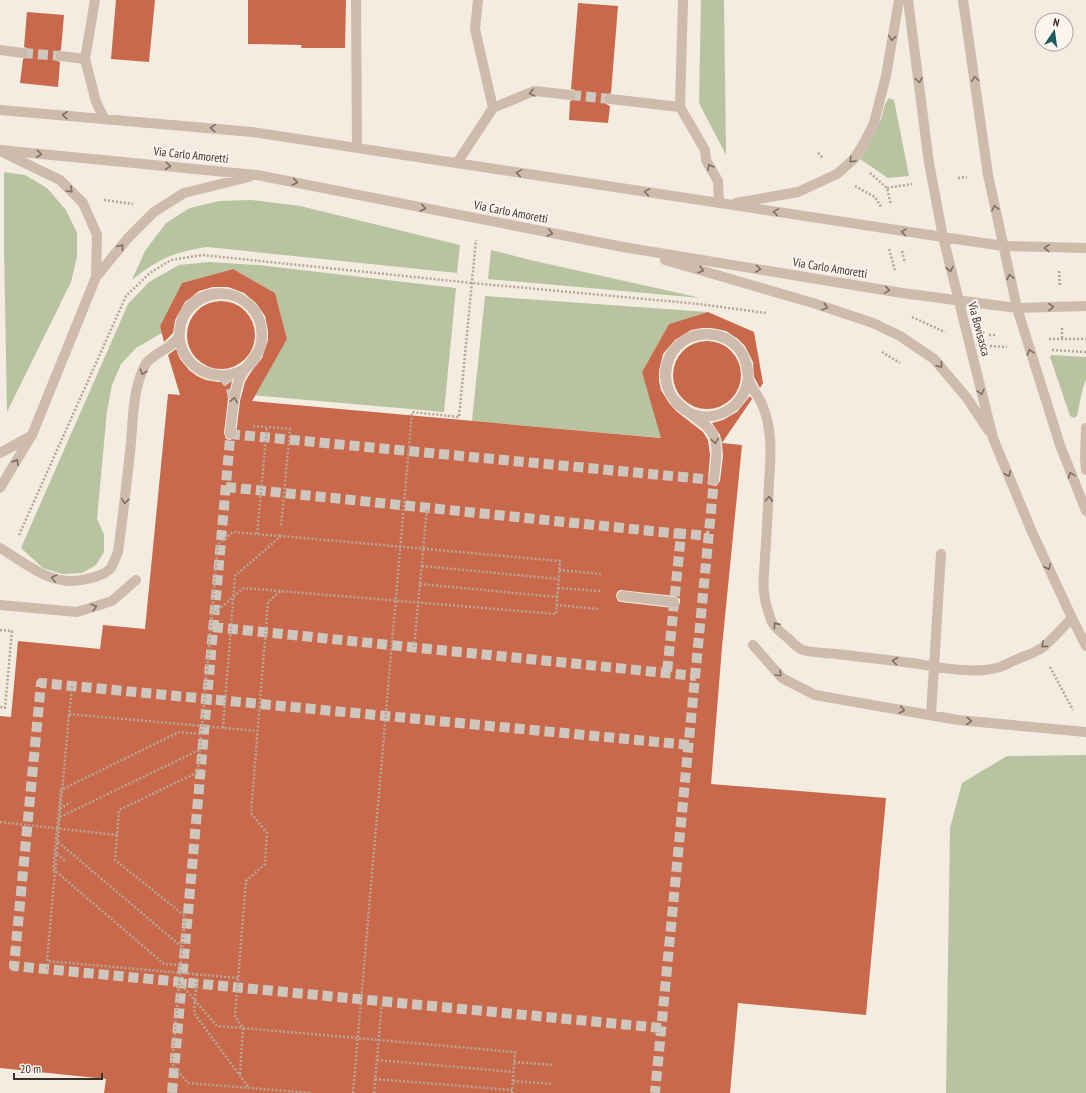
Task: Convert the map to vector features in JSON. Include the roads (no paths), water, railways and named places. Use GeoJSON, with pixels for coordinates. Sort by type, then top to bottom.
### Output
{"type":"FeatureCollection","features":[{"type":"Feature","properties":{"kind":"street"},"geometry":{"type":"LineString","coordinates":[[94,0],[85,59],[96,102],[104,118]]}},
{"type":"Feature","properties":{"kind":"street"},"geometry":{"type":"LineString","coordinates":[[356,0],[357,148]]}},
{"type":"Feature","properties":{"kind":"street"},"geometry":{"type":"LineString","coordinates":[[478,0],[475,29],[493,108]]}},
{"type":"Feature","properties":{"kind":"street"},"geometry":{"type":"LineString","coordinates":[[683,0],[680,107],[705,150],[706,160],[718,180],[722,204]]}},
{"type":"Feature","properties":{"kind":"street"},"geometry":{"type":"LineString","coordinates":[[722,204],[798,192],[837,174],[854,160],[874,123],[886,76],[899,0]]}},
{"type":"Feature","properties":{"kind":"street","name":"Via Bovisasca"},"geometry":{"type":"LineString","coordinates":[[908,0],[929,163],[943,237],[993,438],[1032,532],[1086,646]]}},
{"type":"Feature","properties":{"kind":"street"},"geometry":{"type":"LineString","coordinates":[[964,0],[988,175],[1017,308],[1060,446],[1086,511]]}},
{"type":"Feature","properties":{"kind":"street"},"geometry":{"type":"LineString","coordinates":[[0,50],[23,53]]}},
{"type":"Feature","properties":{"kind":"street"},"geometry":{"type":"LineString","coordinates":[[61,56],[85,59]]}},
{"type":"Feature","properties":{"kind":"street"},"geometry":{"type":"LineString","coordinates":[[457,163],[493,108],[534,91],[571,95]]}},
{"type":"Feature","properties":{"kind":"street"},"geometry":{"type":"LineString","coordinates":[[610,99],[680,107]]}},
{"type":"Feature","properties":{"kind":"street"},"geometry":{"type":"LineString","coordinates":[[0,110],[252,132],[1003,246],[1086,248]]}},
{"type":"Feature","properties":{"kind":"street"},"geometry":{"type":"LineString","coordinates":[[0,150],[60,180],[83,203],[97,235],[96,277]]}},
{"type":"Feature","properties":{"kind":"street","name":"Via Carlo Amoretti"},"geometry":{"type":"LineString","coordinates":[[0,150],[257,175],[623,247],[884,290],[1017,308],[1086,306]]}},
{"type":"Feature","properties":{"kind":"street"},"geometry":{"type":"LineString","coordinates":[[0,488],[32,435],[96,277],[128,238],[154,212],[184,193],[257,175]]}},
{"type":"Feature","properties":{"kind":"street"},"geometry":{"type":"LineString","coordinates":[[623,247],[813,303],[873,323],[900,336],[934,359],[967,398],[993,438]]}},
{"type":"Feature","properties":{"kind":"street"},"geometry":{"type":"LineString","coordinates":[[219,293],[206,296],[195,302],[186,311],[181,323],[179,336],[181,348],[188,360],[197,369],[209,374],[222,376],[235,374],[246,367],[255,358]]}},
{"type":"Feature","properties":{"kind":"street"},"geometry":{"type":"LineString","coordinates":[[206,295],[219,293],[232,295],[244,300],[254,309],[260,320],[262,333],[261,346],[255,358],[241,375],[235,393],[230,434]]}},
{"type":"Feature","properties":{"kind":"street"},"geometry":{"type":"LineString","coordinates":[[181,323],[186,311],[195,302],[206,295],[219,293],[232,295],[244,300],[253,309],[260,320]]}},
{"type":"Feature","properties":{"kind":"street"},"geometry":{"type":"LineString","coordinates":[[0,548],[46,576],[65,581],[80,581],[97,577],[110,569],[118,552],[136,392],[146,362],[166,348],[179,336],[181,323],[186,311]]}},
{"type":"Feature","properties":{"kind":"street"},"geometry":{"type":"LineString","coordinates":[[710,334],[698,335],[685,340],[675,348],[668,359],[665,372],[666,384],[671,396],[679,406],[691,413],[710,429],[714,435],[716,444],[714,480]]}},
{"type":"Feature","properties":{"kind":"street"},"geometry":{"type":"LineString","coordinates":[[675,348],[685,340],[697,335],[710,334],[723,337],[734,344],[742,354],[747,366],[748,379],[745,391],[738,402],[728,411],[716,416],[703,417],[691,413]]}},
{"type":"Feature","properties":{"kind":"street"},"geometry":{"type":"LineString","coordinates":[[668,359],[666,384],[671,396]]}},
{"type":"Feature","properties":{"kind":"street"},"geometry":{"type":"LineString","coordinates":[[209,374],[222,376],[235,374],[246,368]]}},
{"type":"Feature","properties":{"kind":"street"},"geometry":{"type":"LineString","coordinates":[[748,379],[762,405],[771,437],[763,595],[773,624],[801,650],[967,670],[997,668],[1041,649],[1072,618]]}},
{"type":"Feature","properties":{"kind":"street"},"geometry":{"type":"LineString","coordinates":[[1086,428],[1086,470]]}},
{"type":"Feature","properties":{"kind":"street"},"geometry":{"type":"LineString","coordinates":[[0,453],[32,435]]}},
{"type":"Feature","properties":{"kind":"street"},"geometry":{"type":"LineString","coordinates":[[931,715],[941,554]]}},
{"type":"Feature","properties":{"kind":"street"},"geometry":{"type":"LineString","coordinates":[[0,605],[77,612],[112,601],[136,580]]}},
{"type":"Feature","properties":{"kind":"street"},"geometry":{"type":"LineString","coordinates":[[622,596],[674,602]]}},
{"type":"Feature","properties":{"kind":"street"},"geometry":{"type":"LineString","coordinates":[[753,645],[782,678],[815,694],[958,720],[1086,732]]}},
{"type":"Feature","properties":{"kind":"tunnel"},"geometry":{"type":"LineString","coordinates":[[23,53],[61,56]]}},
{"type":"Feature","properties":{"kind":"tunnel"},"geometry":{"type":"LineString","coordinates":[[571,95],[610,99]]}},
{"type":"Feature","properties":{"kind":"tunnel"},"geometry":{"type":"LineString","coordinates":[[222,376],[230,387],[233,400]]}},
{"type":"Feature","properties":{"kind":"tunnel"},"geometry":{"type":"LineString","coordinates":[[172,1093],[231,428]]}},
{"type":"Feature","properties":{"kind":"tunnel"},"geometry":{"type":"LineString","coordinates":[[230,434],[714,480],[655,1093]]}},
{"type":"Feature","properties":{"kind":"tunnel"},"geometry":{"type":"LineString","coordinates":[[226,487],[681,534],[667,673]]}},
{"type":"Feature","properties":{"kind":"tunnel"},"geometry":{"type":"LineString","coordinates":[[676,533],[709,536]]}},
{"type":"Feature","properties":{"kind":"tunnel"},"geometry":{"type":"LineString","coordinates":[[213,627],[696,676]]}},
{"type":"Feature","properties":{"kind":"tunnel"},"geometry":{"type":"LineString","coordinates":[[661,1028],[14,966],[41,683],[689,745]]}}]}
